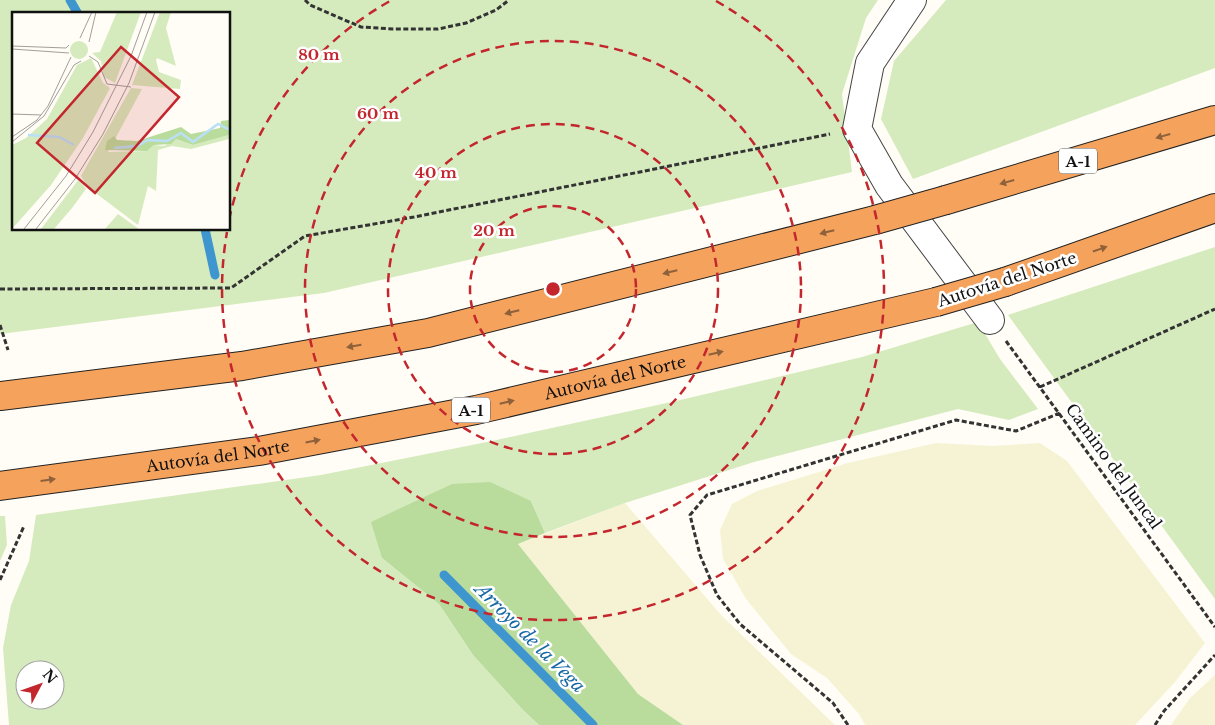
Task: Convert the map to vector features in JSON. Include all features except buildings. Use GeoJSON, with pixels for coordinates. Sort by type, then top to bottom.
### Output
{"type":"FeatureCollection","features":[{"type":"Feature","properties":{"kind":"highway","name":"A-1"},"geometry":{"type":"LineString","coordinates":[[0,396],[242,366],[428,333],[875,220],[1215,120]]}},
{"type":"Feature","properties":{"kind":"highway","name":"Autovía del Norte"},"geometry":{"type":"LineString","coordinates":[[0,486],[259,451],[466,411],[936,302],[1005,282],[1215,208]]}},
{"type":"Feature","properties":{"kind":"street"},"geometry":{"type":"LineString","coordinates":[[912,0],[870,63],[857,129],[889,184],[990,320]]}},
{"type":"Feature","properties":{"kind":"path"},"geometry":{"type":"LineString","coordinates":[[305,0],[361,27],[420,29],[438,29],[466,23],[496,10],[509,0]]}},
{"type":"Feature","properties":{"kind":"path"},"geometry":{"type":"LineString","coordinates":[[0,289],[231,288],[305,236],[414,217],[857,129]]}},
{"type":"Feature","properties":{"kind":"path"},"geometry":{"type":"LineString","coordinates":[[1040,387],[1215,309]]}},
{"type":"Feature","properties":{"kind":"path","name":"Camino del Juncal"},"geometry":{"type":"LineString","coordinates":[[990,320],[1215,627]]}},
{"type":"Feature","properties":{"kind":"path"},"geometry":{"type":"LineString","coordinates":[[0,325],[8,350]]}},
{"type":"Feature","properties":{"kind":"path"},"geometry":{"type":"LineString","coordinates":[[848,725],[833,703],[740,624],[717,595],[700,555],[690,515],[707,495],[956,420],[1016,431],[1060,413]]}},
{"type":"Feature","properties":{"kind":"path"},"geometry":{"type":"LineString","coordinates":[[0,580],[24,526]]}},
{"type":"Feature","properties":{"kind":"path"},"geometry":{"type":"LineString","coordinates":[[1155,725],[1164,711],[1215,655]]}},
{"type":"Feature","properties":{"kind":"shaded area"},"geometry":{"type":"Polygon","coordinates":[[[936,443],[993,446],[1040,443],[1067,461],[1205,643],[1175,682],[1135,725],[865,725],[859,714],[827,678],[791,654],[746,599],[723,559],[720,530],[732,504],[757,491],[848,463],[936,443]]]}},
{"type":"Feature","properties":{"kind":"shaded area"},"geometry":{"type":"Polygon","coordinates":[[[625,503],[722,616],[835,725],[683,725],[638,694],[518,544],[625,503]]]}},
{"type":"Feature","properties":{"kind":"shaded area"},"geometry":{"type":"Polygon","coordinates":[[[1215,675],[1215,725],[1171,725],[1190,698],[1215,675]]]}},
{"type":"Feature","properties":{"kind":"green space"},"geometry":{"type":"Polygon","coordinates":[[[0,0],[878,0],[866,18],[842,94],[852,172],[324,293],[0,334],[0,0]]]}},
{"type":"Feature","properties":{"kind":"green space"},"geometry":{"type":"Polygon","coordinates":[[[946,0],[1215,0],[1215,68],[913,179],[881,119],[894,61],[946,0]]]}},
{"type":"Feature","properties":{"kind":"green space"},"geometry":{"type":"Polygon","coordinates":[[[1215,247],[1215,599],[1008,315],[1215,247]]]}},
{"type":"Feature","properties":{"kind":"green space"},"geometry":{"type":"Polygon","coordinates":[[[978,322],[1000,359],[1038,409],[1009,420],[958,409],[754,462],[625,503],[545,533],[531,501],[382,558],[439,604],[473,655],[539,725],[9,725],[3,648],[11,605],[29,561],[36,515],[321,475],[492,441],[676,401],[862,357],[978,322]]]}},
{"type":"Feature","properties":{"kind":"green space"},"geometry":{"type":"Polygon","coordinates":[[[490,482],[531,501],[545,533],[518,544],[638,694],[683,725],[539,725],[473,655],[439,604],[382,558],[371,522],[452,484],[490,482]]]}},
{"type":"Feature","properties":{"kind":"green space"},"geometry":{"type":"Polygon","coordinates":[[[0,516],[5,516],[7,545],[0,561],[0,516]]]}},
{"type":"Feature","properties":{"kind":"waterway","name":"Arroyo de la Vega"},"geometry":{"type":"LineString","coordinates":[[70,0],[77,12]]}},
{"type":"Feature","properties":{"kind":"waterway","name":"Arroyo de la Vega"},"geometry":{"type":"LineString","coordinates":[[205,230],[215,275]]}},
{"type":"Feature","properties":{"kind":"waterway","name":"Arroyo de la Vega"},"geometry":{"type":"LineString","coordinates":[[444,575],[593,725]]}}]}
